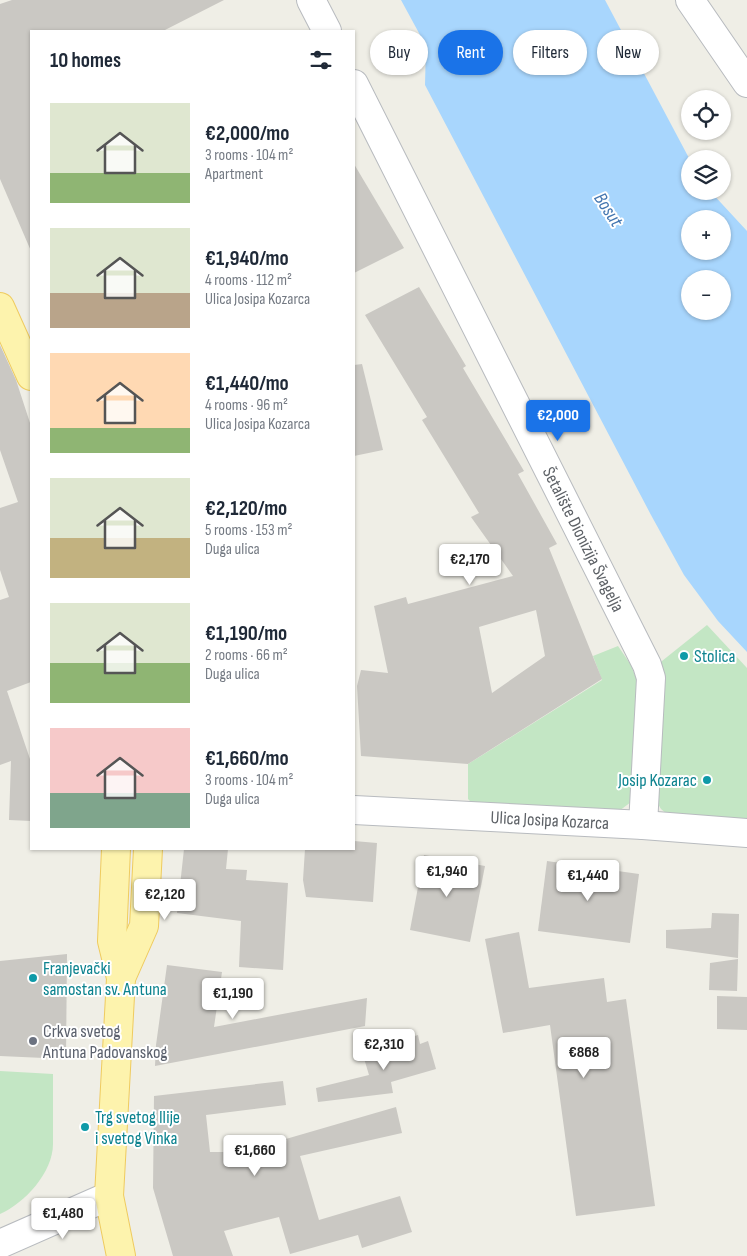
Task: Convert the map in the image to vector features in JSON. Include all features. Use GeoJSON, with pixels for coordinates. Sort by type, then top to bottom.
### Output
{"type":"FeatureCollection","features":[{"type":"Feature","properties":{"kind":"main road"},"geometry":{"type":"LineString","coordinates":[[0,307],[30,374]]}},
{"type":"Feature","properties":{"kind":"main road"},"geometry":{"type":"LineString","coordinates":[[116,850],[112,941],[121,978],[109,1196],[121,1256]]}},
{"type":"Feature","properties":{"kind":"main road"},"geometry":{"type":"LineString","coordinates":[[121,978],[144,926],[148,850]]}},
{"type":"Feature","properties":{"kind":"street"},"geometry":{"type":"LineString","coordinates":[[311,0],[326,30]]}},
{"type":"Feature","properties":{"kind":"street"},"geometry":{"type":"LineString","coordinates":[[690,0],[747,83]]}},
{"type":"Feature","properties":{"kind":"street","name":"Šetalište Dionizija Švagelja"},"geometry":{"type":"LineString","coordinates":[[355,86],[647,665],[651,678],[642,825]]}},
{"type":"Feature","properties":{"kind":"street","name":"Ulica Josipa Kozarca"},"geometry":{"type":"LineString","coordinates":[[355,810],[642,825],[747,834]]}},
{"type":"Feature","properties":{"kind":"street"},"geometry":{"type":"LineString","coordinates":[[0,1244],[109,1196]]}},
{"type":"Feature","properties":{"kind":"green space"},"geometry":{"type":"Polygon","coordinates":[[[707,625],[747,668],[747,822],[667,814],[661,809],[655,799],[657,665],[707,625]]]}},
{"type":"Feature","properties":{"kind":"green space"},"geometry":{"type":"Polygon","coordinates":[[[618,646],[631,665],[638,683],[631,802],[619,811],[472,803],[468,799],[468,764],[602,680],[593,656],[618,646]]]}},
{"type":"Feature","properties":{"kind":"green space"},"geometry":{"type":"Polygon","coordinates":[[[0,1071],[53,1074],[53,1144],[52,1155],[43,1176],[19,1202],[0,1214],[0,1071]]]}},
{"type":"Feature","properties":{"kind":"water","name":"Bosut"},"geometry":{"type":"Polygon","coordinates":[[[401,0],[605,0],[621,30],[597,30],[597,75],[645,75],[685,150],[681,150],[681,200],[718,200],[728,210],[681,210],[681,260],[731,260],[731,214],[747,231],[747,652],[718,621],[684,575],[425,85],[425,75],[428,75],[428,30],[417,30],[401,0]]]}},
{"type":"Feature","properties":{"kind":"building"},"geometry":{"type":"Polygon","coordinates":[[[12,0],[224,0],[165,30],[30,30],[30,249],[0,179],[0,4],[12,0]]]}},
{"type":"Feature","properties":{"kind":"building"},"geometry":{"type":"Polygon","coordinates":[[[355,166],[404,248],[355,272],[355,166]]]}},
{"type":"Feature","properties":{"kind":"building"},"geometry":{"type":"Polygon","coordinates":[[[419,287],[466,366],[463,368],[524,471],[518,474],[557,544],[549,548],[602,679],[468,764],[361,756],[357,686],[361,670],[388,673],[374,606],[406,597],[408,604],[513,576],[471,517],[479,513],[422,420],[427,417],[365,315],[419,287]],[[536,610],[479,627],[492,693],[545,656],[536,610]]]}},
{"type":"Feature","properties":{"kind":"building"},"geometry":{"type":"Polygon","coordinates":[[[0,345],[16,380],[30,423],[30,682],[7,691],[30,759],[30,821],[9,820],[11,761],[0,765],[0,600],[9,597],[0,570],[0,508],[18,502],[0,450],[0,345]]]}},
{"type":"Feature","properties":{"kind":"building"},"geometry":{"type":"Polygon","coordinates":[[[362,364],[383,450],[355,456],[355,365],[362,364]]]}},
{"type":"Feature","properties":{"kind":"building"},"geometry":{"type":"Polygon","coordinates":[[[355,841],[377,843],[373,902],[306,897],[303,880],[305,850],[355,850],[355,841]]]}},
{"type":"Feature","properties":{"kind":"building"},"geometry":{"type":"Polygon","coordinates":[[[184,850],[228,850],[226,869],[247,870],[246,880],[288,883],[283,970],[239,967],[241,921],[177,913],[184,850]]]}},
{"type":"Feature","properties":{"kind":"building"},"geometry":{"type":"Polygon","coordinates":[[[424,855],[485,866],[470,942],[410,930],[424,855]]]}},
{"type":"Feature","properties":{"kind":"building"},"geometry":{"type":"Polygon","coordinates":[[[547,861],[639,874],[630,943],[538,931],[547,861]]]}},
{"type":"Feature","properties":{"kind":"building"},"geometry":{"type":"Polygon","coordinates":[[[712,913],[739,914],[738,958],[666,948],[666,930],[711,928],[712,913]]]}},
{"type":"Feature","properties":{"kind":"building"},"geometry":{"type":"Polygon","coordinates":[[[519,932],[529,988],[604,978],[607,1002],[626,999],[655,1206],[576,1216],[550,1025],[503,1033],[485,939],[519,932]]]}},
{"type":"Feature","properties":{"kind":"building"},"geometry":{"type":"Polygon","coordinates":[[[67,954],[66,1059],[0,1056],[0,961],[67,954]]]}},
{"type":"Feature","properties":{"kind":"building"},"geometry":{"type":"Polygon","coordinates":[[[738,959],[737,991],[709,990],[710,963],[738,959]]]}},
{"type":"Feature","properties":{"kind":"building"},"geometry":{"type":"Polygon","coordinates":[[[167,965],[222,972],[214,1027],[367,998],[365,1026],[155,1066],[167,965]]]}},
{"type":"Feature","properties":{"kind":"building"},"geometry":{"type":"Polygon","coordinates":[[[717,996],[747,997],[747,1030],[717,1029],[717,996]]]}},
{"type":"Feature","properties":{"kind":"building"},"geometry":{"type":"Polygon","coordinates":[[[418,1035],[420,1044],[428,1041],[436,1069],[391,1082],[393,1093],[318,1102],[316,1088],[369,1075],[363,1055],[386,1058],[389,1044],[418,1035]]]}},
{"type":"Feature","properties":{"kind":"building"},"geometry":{"type":"Polygon","coordinates":[[[283,1081],[286,1105],[206,1115],[210,1152],[241,1152],[396,1107],[402,1133],[300,1156],[319,1220],[400,1196],[412,1232],[362,1248],[358,1235],[290,1254],[279,1217],[224,1231],[233,1256],[173,1256],[153,1188],[154,1096],[283,1081]]]}},
{"type":"Feature","properties":{"kind":"place","name":"Stolica"},"geometry":{"type":"Point","coordinates":[684,656]}},
{"type":"Feature","properties":{"kind":"place","name":"Josip Kozarac"},"geometry":{"type":"Point","coordinates":[707,780]}},
{"type":"Feature","properties":{"kind":"place","name":"Franjevački samostan sv. Antuna"},"geometry":{"type":"Point","coordinates":[33,978]}},
{"type":"Feature","properties":{"kind":"place","name":"Crkva svetog Antuna Padovanskog"},"geometry":{"type":"Point","coordinates":[33,1041]}},
{"type":"Feature","properties":{"kind":"place","name":"Trg svetog Ilije i svetog Vinka"},"geometry":{"type":"Point","coordinates":[85,1127]}}]}
